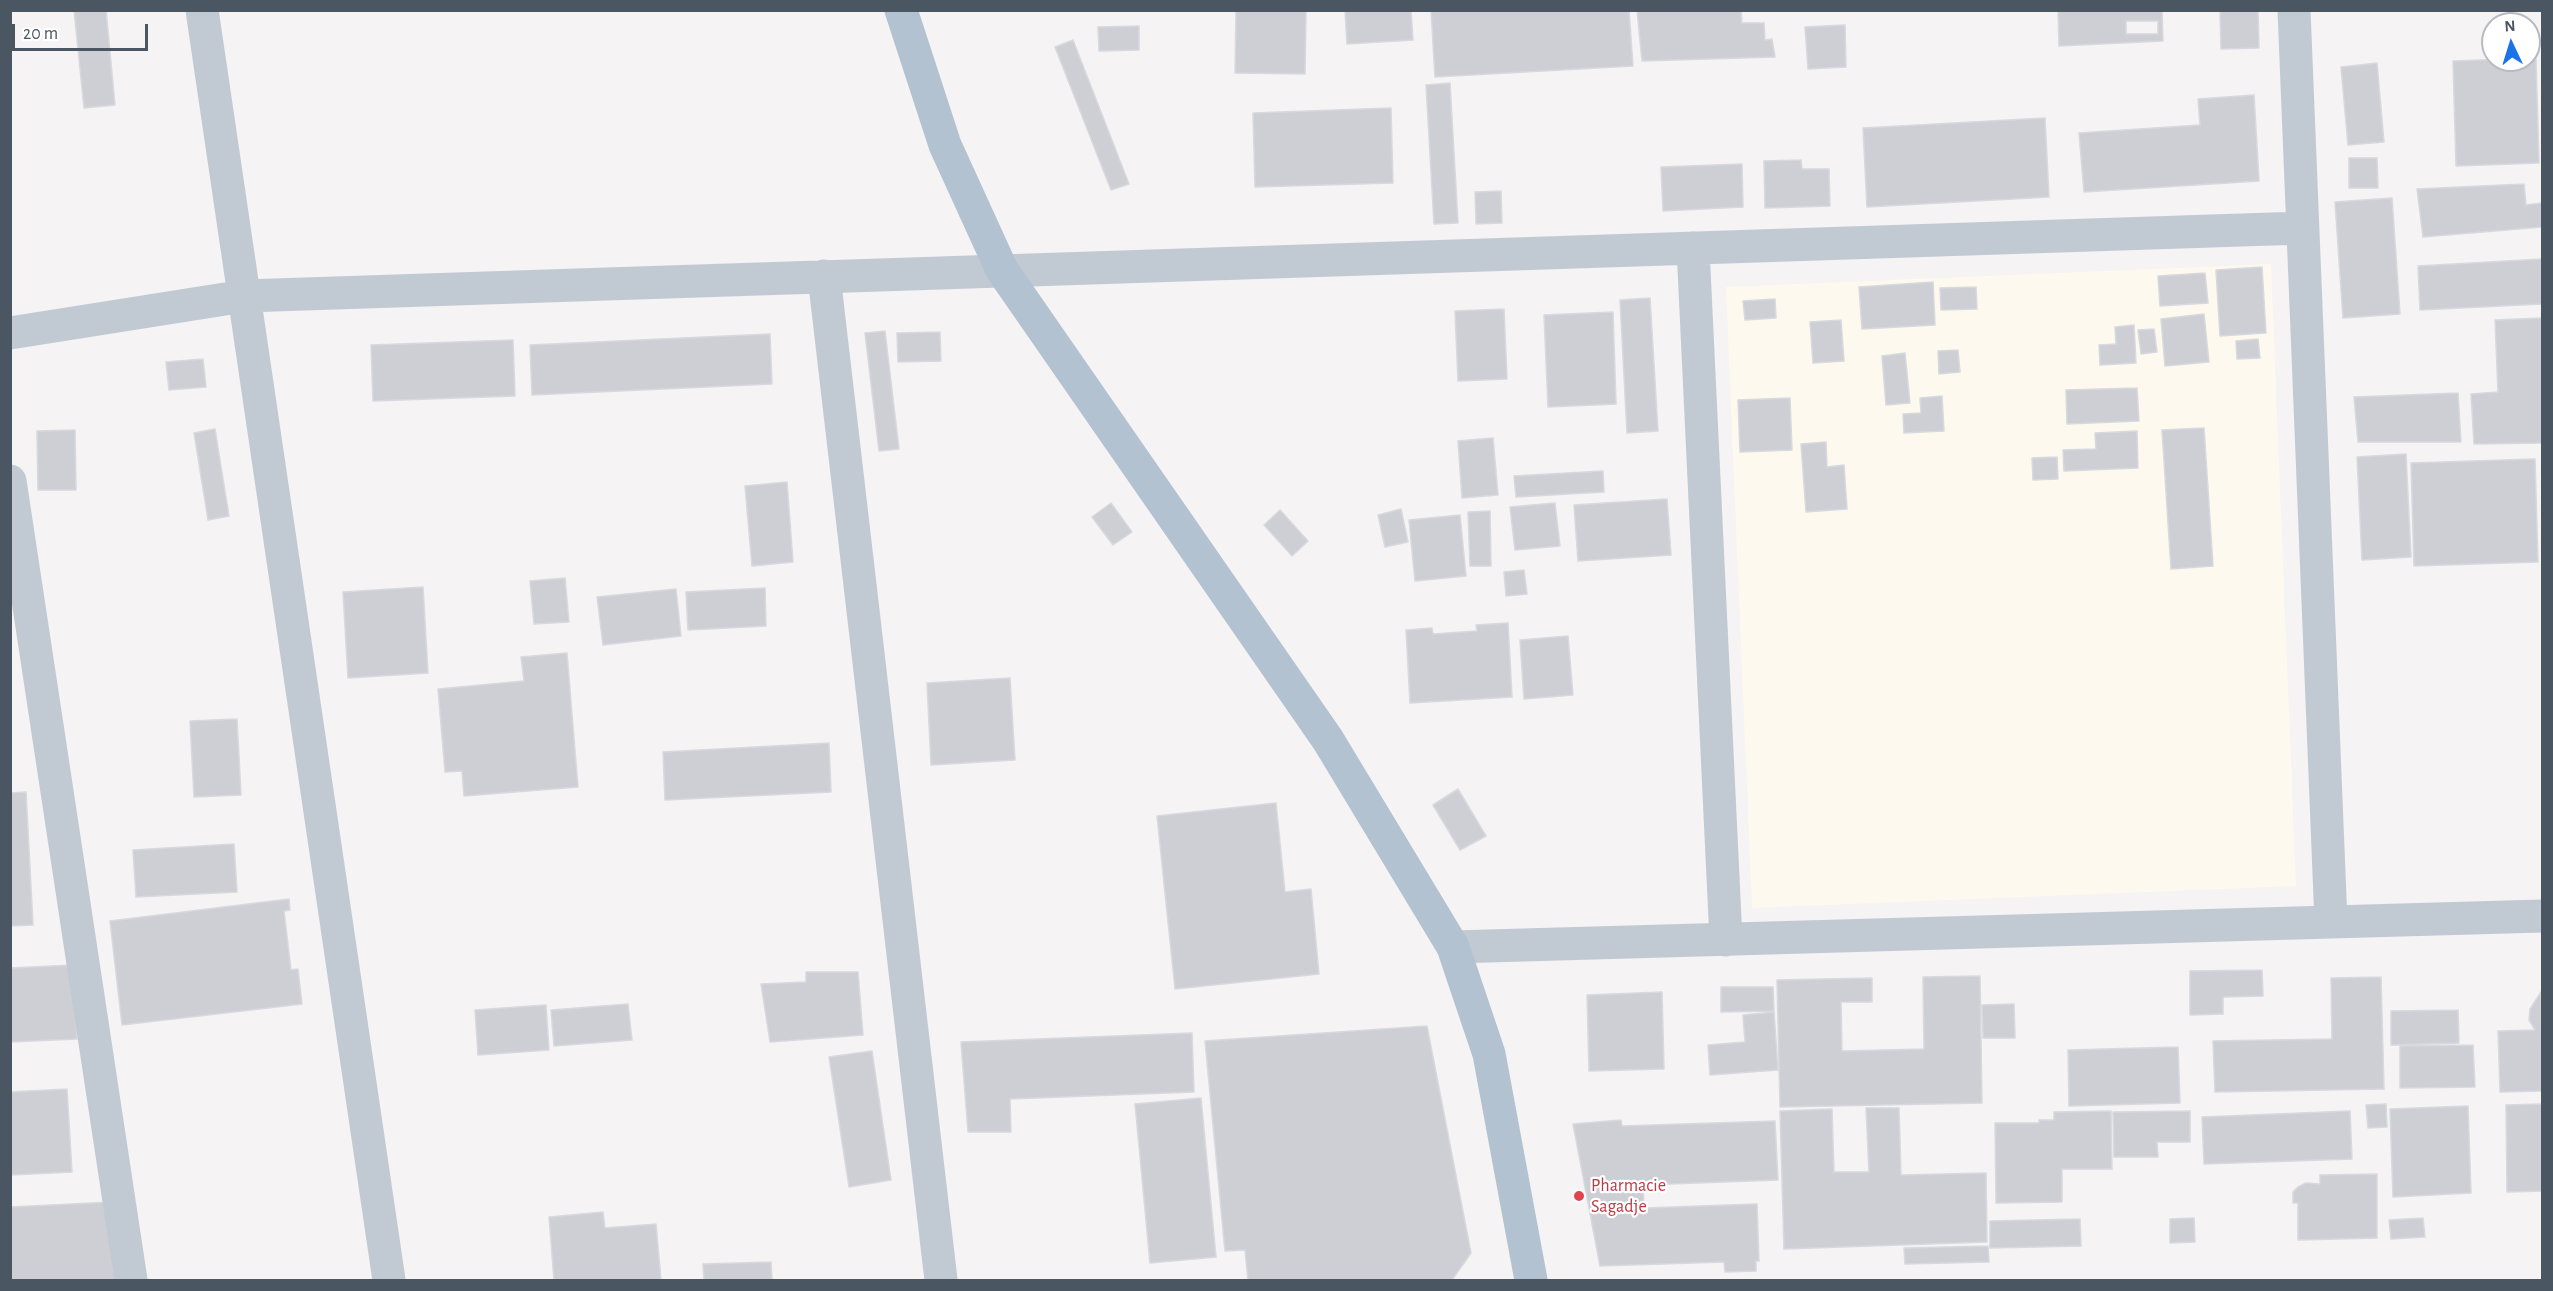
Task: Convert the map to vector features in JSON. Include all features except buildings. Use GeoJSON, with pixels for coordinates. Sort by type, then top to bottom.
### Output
{"type":"FeatureCollection","features":[{"type":"Feature","properties":{"kind":"main road"},"geometry":{"type":"LineString","coordinates":[[901,10],[945,145],[1002,270],[1328,740],[1453,947],[1489,1054],[1531,1281]]}},
{"type":"Feature","properties":{"kind":"street"},"geometry":{"type":"LineString","coordinates":[[202,10],[389,1281]]}},
{"type":"Feature","properties":{"kind":"street"},"geometry":{"type":"LineString","coordinates":[[2294,10],[2331,922]]}},
{"type":"Feature","properties":{"kind":"street"},"geometry":{"type":"LineString","coordinates":[[10,333],[243,296],[2302,228]]}},
{"type":"Feature","properties":{"kind":"street"},"geometry":{"type":"LineString","coordinates":[[1693,248],[1726,940]]}},
{"type":"Feature","properties":{"kind":"street"},"geometry":{"type":"LineString","coordinates":[[824,276],[941,1281]]}},
{"type":"Feature","properties":{"kind":"street"},"geometry":{"type":"LineString","coordinates":[[10,481],[131,1281]]}},
{"type":"Feature","properties":{"kind":"street"},"geometry":{"type":"LineString","coordinates":[[1453,947],[2542,916]]}},
{"type":"Feature","properties":{"kind":"shaded area"},"geometry":{"type":"Polygon","coordinates":[[[2271,264],[2296,886],[1752,908],[1726,287],[2271,264]]]}},
{"type":"Feature","properties":{"kind":"place","name":"Pharmacie Sagadje"},"geometry":{"type":"Point","coordinates":[1579,1196]}}]}
